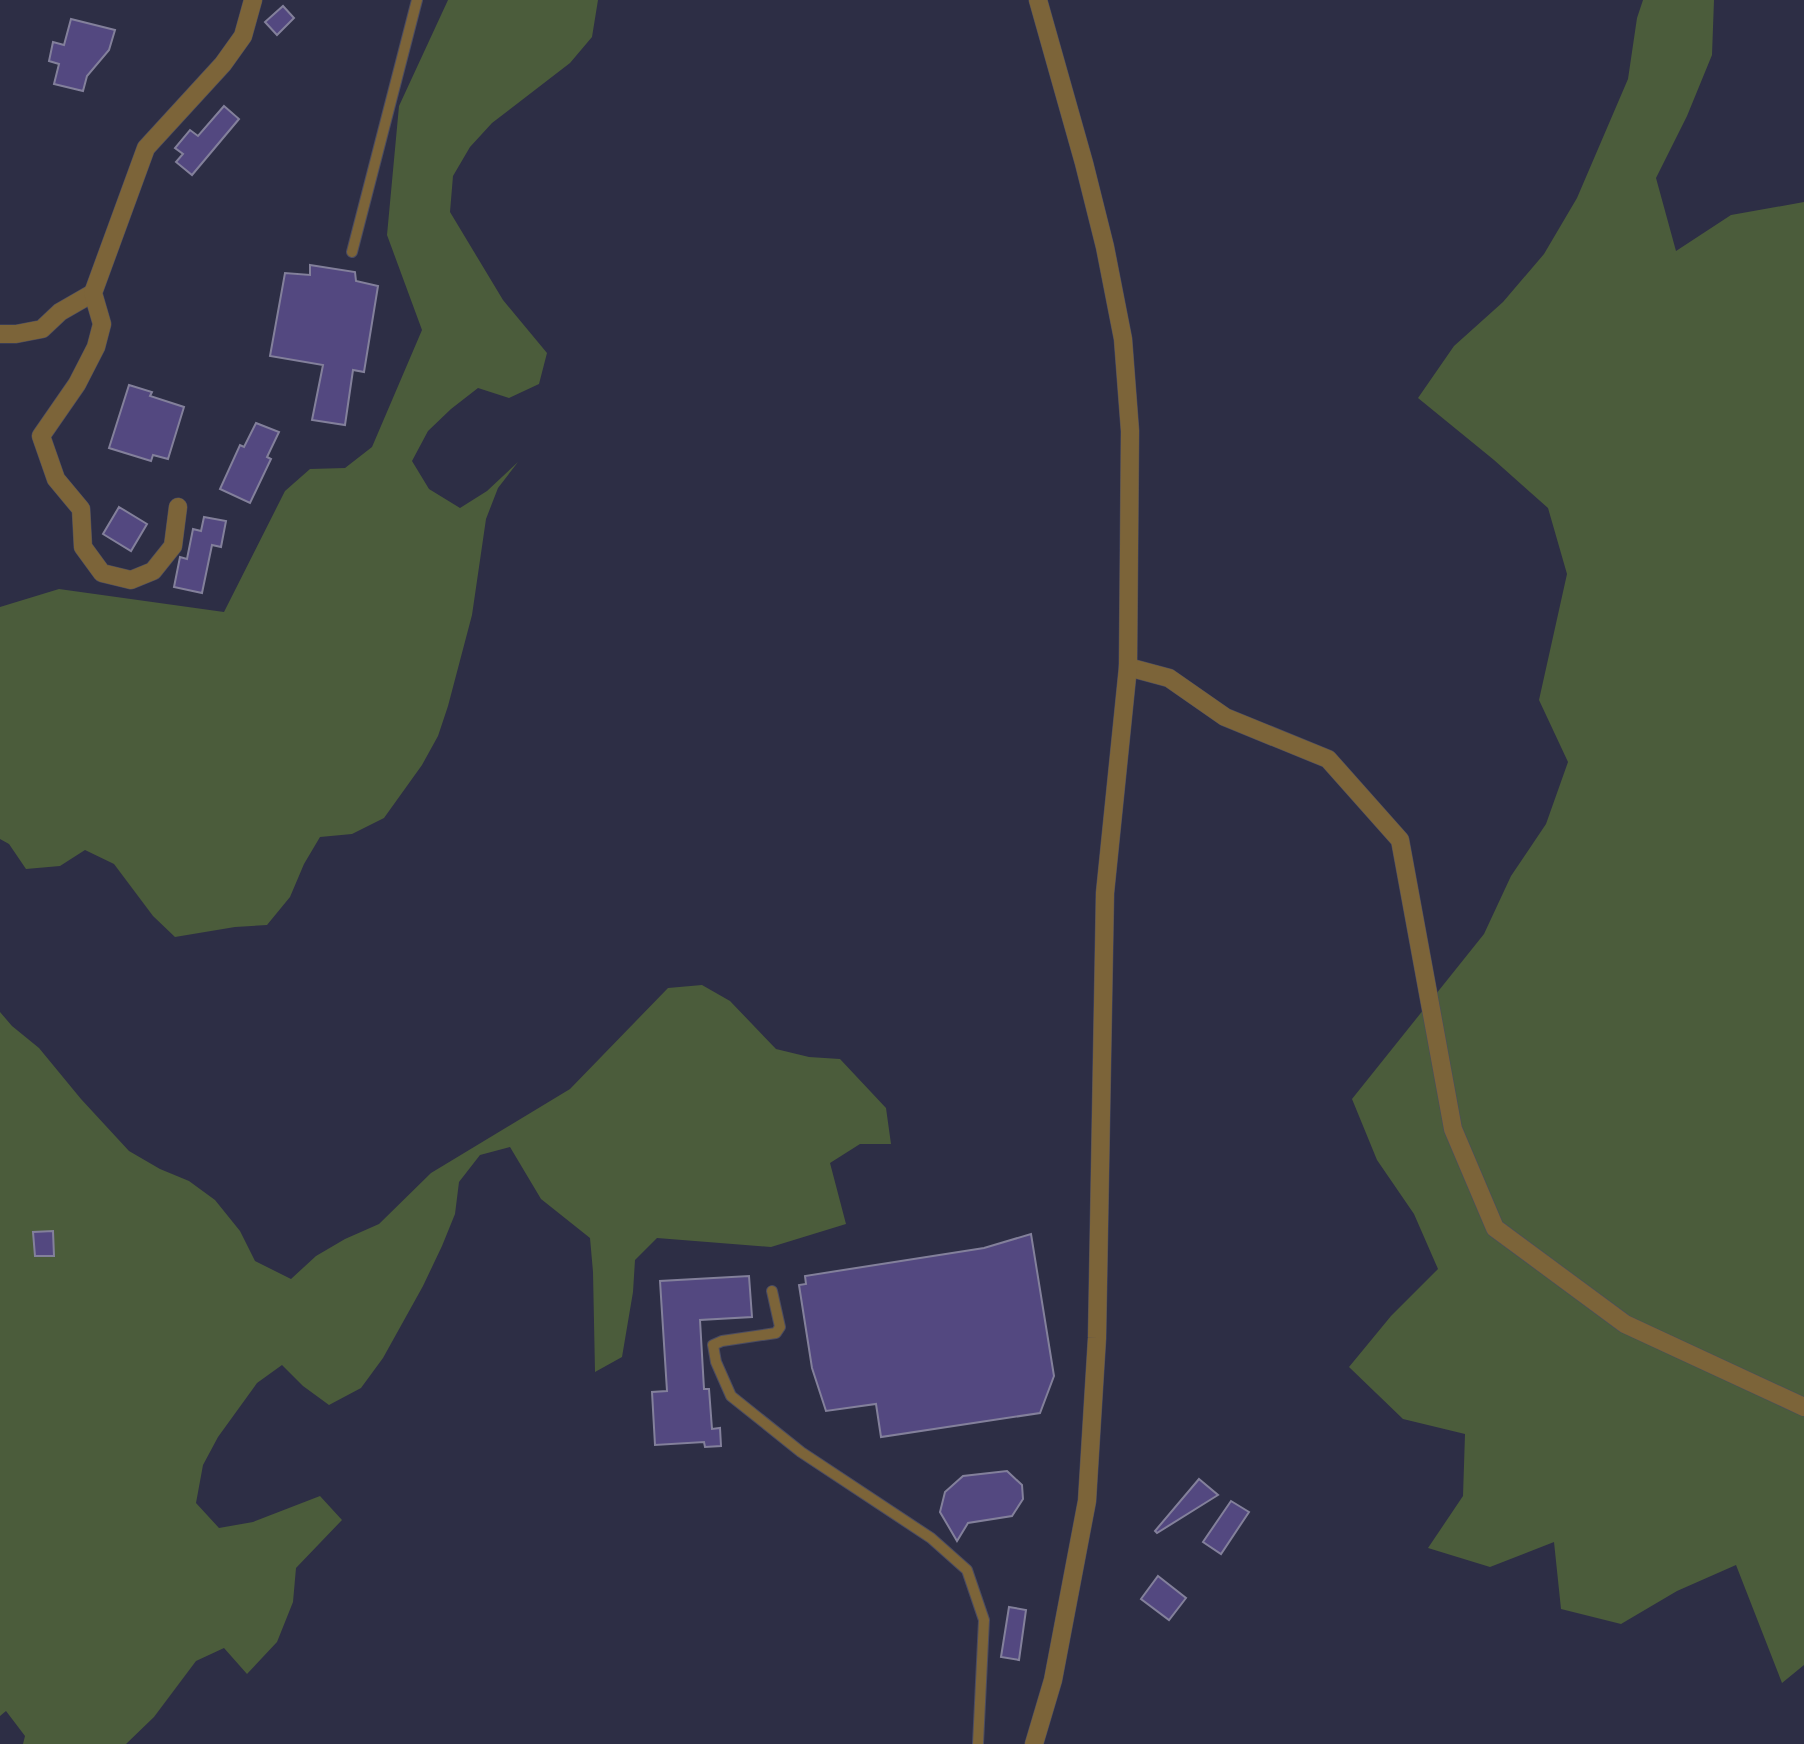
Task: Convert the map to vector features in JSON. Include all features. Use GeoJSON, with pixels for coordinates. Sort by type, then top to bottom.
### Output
{"type":"FeatureCollection","features":[{"type":"Feature","properties":{"kind":"street"},"geometry":{"type":"LineString","coordinates":[[178,507],[173,546],[153,571],[131,580],[102,573],[83,547],[81,509],[56,479],[41,436],[78,384],[96,347],[102,324],[93,293],[146,148],[223,64],[243,36],[253,0]]}},
{"type":"Feature","properties":{"kind":"street"},"geometry":{"type":"LineString","coordinates":[[1034,1744],[1053,1680],[1087,1500],[1097,1338],[1105,893],[1128,667],[1130,432],[1124,339],[1084,163],[1038,0]]}},
{"type":"Feature","properties":{"kind":"street"},"geometry":{"type":"LineString","coordinates":[[0,334],[43,329],[60,312],[93,293]]}},
{"type":"Feature","properties":{"kind":"street"},"geometry":{"type":"LineString","coordinates":[[1128,667],[1169,678],[1225,718],[1328,758],[1399,840],[1453,1129],[1495,1227],[1625,1324],[1804,1407]]}},
{"type":"Feature","properties":{"kind":"lane"},"geometry":{"type":"LineString","coordinates":[[352,252],[417,0]]}},
{"type":"Feature","properties":{"kind":"lane"},"geometry":{"type":"LineString","coordinates":[[772,1291],[780,1327],[776,1333],[722,1341],[713,1345],[721,1373],[732,1396],[801,1452],[931,1538],[967,1570],[984,1620],[978,1744]]}},
{"type":"Feature","properties":{"kind":"green space"},"geometry":{"type":"Polygon","coordinates":[[[448,0],[598,0],[592,37],[570,63],[492,123],[470,147],[453,176],[450,212],[503,300],[547,353],[539,384],[509,398],[478,388],[428,431],[412,461],[429,489],[460,508],[487,491],[518,462],[498,488],[486,519],[472,615],[448,706],[438,736],[422,765],[384,818],[352,834],[320,837],[304,864],[290,897],[267,925],[235,927],[175,937],[153,916],[114,864],[85,850],[60,866],[26,869],[9,844],[0,839],[0,607],[59,589],[224,612],[285,491],[310,469],[345,468],[372,447],[422,330],[387,235],[399,106],[448,0]]]}},
{"type":"Feature","properties":{"kind":"green space"},"geometry":{"type":"Polygon","coordinates":[[[1643,0],[1714,0],[1712,55],[1687,116],[1656,178],[1676,251],[1731,215],[1804,202],[1804,1665],[1782,1683],[1736,1565],[1677,1591],[1621,1624],[1561,1609],[1554,1542],[1490,1567],[1428,1548],[1463,1496],[1465,1434],[1403,1419],[1349,1367],[1391,1316],[1438,1269],[1414,1214],[1377,1160],[1352,1099],[1484,934],[1511,876],[1546,824],[1568,762],[1539,700],[1567,574],[1548,508],[1418,398],[1454,346],[1503,302],[1544,254],[1577,198],[1628,79],[1637,18],[1643,0]]]}},
{"type":"Feature","properties":{"kind":"green space"},"geometry":{"type":"Polygon","coordinates":[[[702,985],[730,1001],[776,1049],[809,1057],[840,1059],[886,1108],[891,1144],[860,1144],[830,1163],[846,1224],[771,1247],[657,1238],[635,1260],[633,1292],[622,1357],[595,1372],[590,1238],[541,1199],[510,1147],[480,1155],[459,1182],[455,1214],[423,1286],[383,1358],[361,1388],[329,1405],[303,1386],[282,1365],[257,1383],[218,1437],[203,1465],[196,1503],[219,1528],[253,1522],[320,1496],[342,1520],[296,1568],[293,1602],[277,1642],[247,1674],[224,1648],[196,1661],[154,1717],[126,1744],[23,1744],[25,1736],[6,1711],[0,1716],[0,1012],[12,1026],[39,1048],[129,1151],[160,1169],[189,1181],[215,1200],[240,1231],[255,1261],[291,1279],[316,1256],[379,1224],[431,1173],[570,1089],[668,988],[702,985]]]}},
{"type":"Feature","properties":{"kind":"building"},"geometry":{"type":"Polygon","coordinates":[[[283,6],[294,18],[277,35],[265,22],[283,6]]]}},
{"type":"Feature","properties":{"kind":"building"},"geometry":{"type":"Polygon","coordinates":[[[71,19],[115,30],[109,50],[87,76],[83,91],[54,84],[59,64],[49,61],[53,42],[64,45],[71,19]]]}},
{"type":"Feature","properties":{"kind":"building"},"geometry":{"type":"Polygon","coordinates":[[[224,106],[239,119],[192,175],[176,162],[183,154],[175,148],[190,130],[198,136],[224,106]]]}},
{"type":"Feature","properties":{"kind":"building"},"geometry":{"type":"Polygon","coordinates":[[[310,265],[355,272],[356,281],[378,286],[364,372],[353,370],[345,425],[312,420],[323,365],[270,356],[285,273],[310,275],[310,265]]]}},
{"type":"Feature","properties":{"kind":"building"},"geometry":{"type":"Polygon","coordinates":[[[129,385],[152,392],[150,396],[184,407],[168,459],[153,455],[151,461],[109,448],[129,385]]]}},
{"type":"Feature","properties":{"kind":"building"},"geometry":{"type":"Polygon","coordinates":[[[256,423],[279,432],[267,457],[271,459],[250,503],[220,489],[240,445],[244,447],[256,423]]]}},
{"type":"Feature","properties":{"kind":"building"},"geometry":{"type":"Polygon","coordinates":[[[119,507],[147,524],[131,551],[103,534],[119,507]]]}},
{"type":"Feature","properties":{"kind":"building"},"geometry":{"type":"Polygon","coordinates":[[[204,517],[226,521],[221,547],[212,545],[202,593],[174,587],[180,557],[187,559],[193,529],[201,531],[204,517]]]}},
{"type":"Feature","properties":{"kind":"building"},"geometry":{"type":"Polygon","coordinates":[[[53,1231],[54,1256],[35,1256],[33,1232],[53,1231]]]}},
{"type":"Feature","properties":{"kind":"building"},"geometry":{"type":"Polygon","coordinates":[[[1031,1234],[1054,1376],[1040,1413],[881,1437],[876,1404],[826,1411],[812,1368],[799,1285],[806,1284],[805,1276],[984,1248],[1031,1234]]]}},
{"type":"Feature","properties":{"kind":"building"},"geometry":{"type":"Polygon","coordinates":[[[749,1276],[752,1317],[700,1320],[704,1389],[709,1389],[712,1429],[720,1428],[721,1446],[705,1447],[704,1442],[655,1445],[652,1392],[667,1391],[660,1281],[749,1276]]]}},
{"type":"Feature","properties":{"kind":"building"},"geometry":{"type":"Polygon","coordinates":[[[1007,1471],[1022,1485],[1023,1499],[1012,1516],[968,1523],[957,1541],[940,1512],[945,1492],[963,1476],[1007,1471]]]}},
{"type":"Feature","properties":{"kind":"building"},"geometry":{"type":"Polygon","coordinates":[[[1199,1479],[1218,1495],[1157,1533],[1155,1531],[1199,1479]]]}},
{"type":"Feature","properties":{"kind":"building"},"geometry":{"type":"Polygon","coordinates":[[[1231,1501],[1249,1512],[1221,1554],[1203,1542],[1231,1501]]]}},
{"type":"Feature","properties":{"kind":"building"},"geometry":{"type":"Polygon","coordinates":[[[1158,1576],[1186,1598],[1169,1620],[1141,1599],[1158,1576]]]}},
{"type":"Feature","properties":{"kind":"building"},"geometry":{"type":"Polygon","coordinates":[[[1009,1607],[1026,1610],[1019,1660],[1001,1657],[1009,1607]]]}}]}
